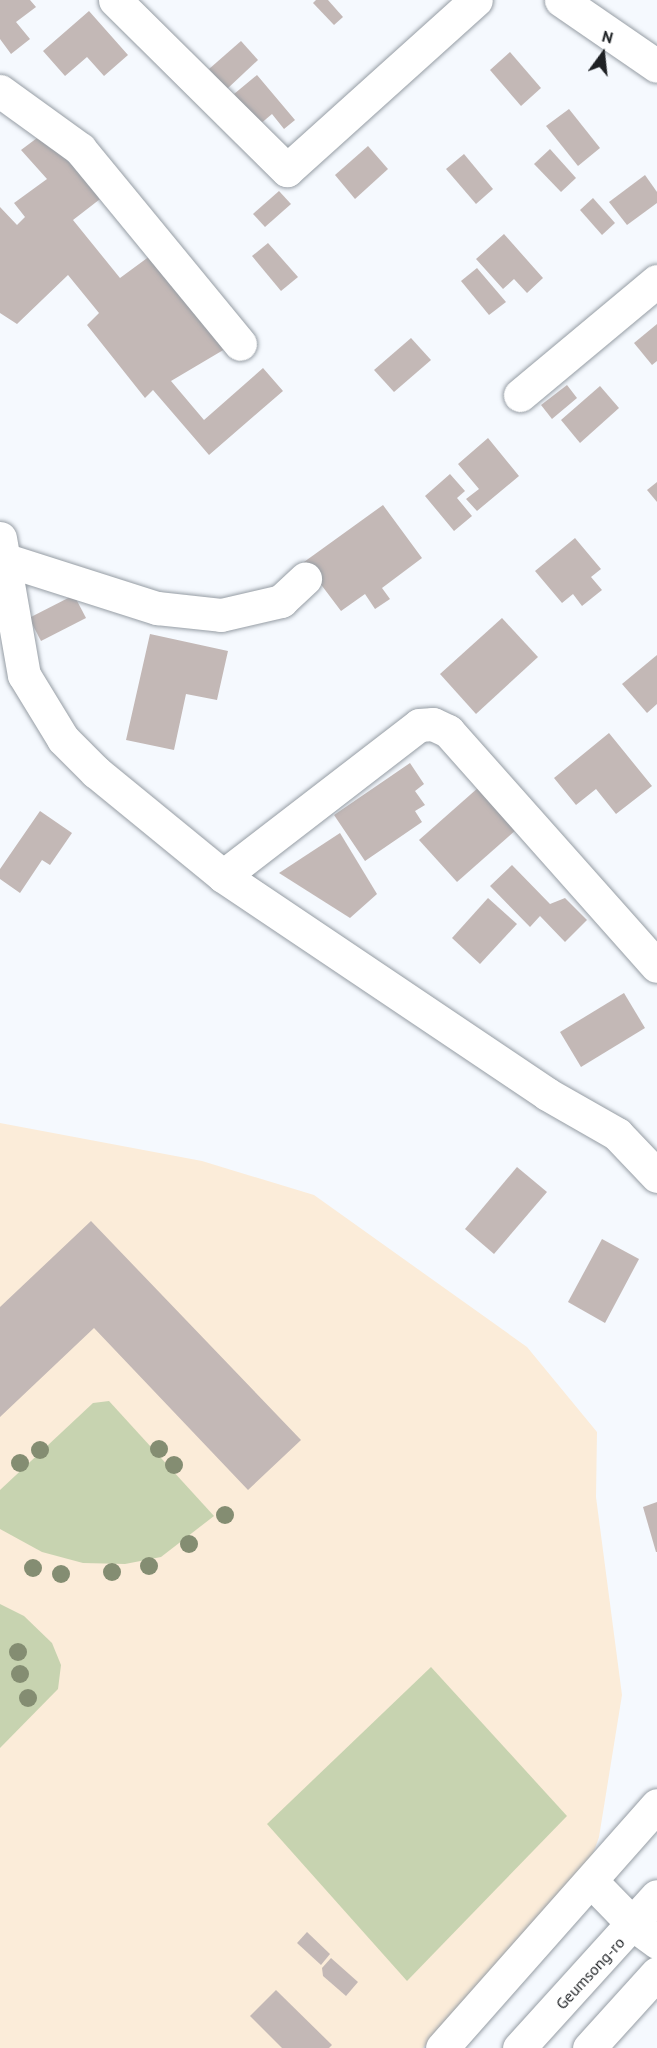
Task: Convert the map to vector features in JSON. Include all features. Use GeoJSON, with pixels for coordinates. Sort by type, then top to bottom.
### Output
{"type":"FeatureCollection","features":[{"type":"Feature","properties":{"kind":"street"},"geometry":{"type":"LineString","coordinates":[[115,0],[286,170],[476,0]]}},
{"type":"Feature","properties":{"kind":"street"},"geometry":{"type":"LineString","coordinates":[[561,0],[657,66]]}},
{"type":"Feature","properties":{"kind":"street"},"geometry":{"type":"LineString","coordinates":[[0,91],[80,149],[240,344]]}},
{"type":"Feature","properties":{"kind":"street"},"geometry":{"type":"LineString","coordinates":[[520,395],[657,281]]}},
{"type":"Feature","properties":{"kind":"street"},"geometry":{"type":"LineString","coordinates":[[2,549],[157,608],[221,615],[281,601],[304,579]]}},
{"type":"Feature","properties":{"kind":"street"},"geometry":{"type":"LineString","coordinates":[[2,549],[24,675],[63,739],[223,876],[547,1094],[617,1134],[657,1176]]}},
{"type":"Feature","properties":{"kind":"street"},"geometry":{"type":"LineString","coordinates":[[223,876],[419,725],[433,724],[447,731],[657,966]]}},
{"type":"Feature","properties":{"kind":"street"},"geometry":{"type":"LineString","coordinates":[[442,2048],[592,1882],[657,1805]]}},
{"type":"Feature","properties":{"kind":"street"},"geometry":{"type":"LineString","coordinates":[[592,1882],[646,1934]]}},
{"type":"Feature","properties":{"kind":"street","name":"Geumsong-ro"},"geometry":{"type":"LineString","coordinates":[[519,2048],[646,1934],[657,1896]]}},
{"type":"Feature","properties":{"kind":"street"},"geometry":{"type":"LineString","coordinates":[[589,2048],[657,1973]]}},
{"type":"Feature","properties":{"kind":"shaded area"},"geometry":{"type":"Polygon","coordinates":[[[0,1123],[202,1161],[314,1195],[527,1347],[597,1432],[596,1497],[622,1695],[599,1837],[588,1868],[423,2048],[0,2048],[0,1123]]]}},
{"type":"Feature","properties":{"kind":"green space"},"geometry":{"type":"Polygon","coordinates":[[[109,1401],[214,1516],[161,1557],[125,1564],[83,1563],[42,1552],[0,1529],[0,1490],[93,1403],[109,1401]]]}},
{"type":"Feature","properties":{"kind":"green space"},"geometry":{"type":"Polygon","coordinates":[[[0,1604],[24,1616],[52,1643],[61,1665],[58,1689],[0,1748],[0,1604]]]}},
{"type":"Feature","properties":{"kind":"green space"},"geometry":{"type":"Polygon","coordinates":[[[431,1667],[567,1816],[407,1981],[267,1824],[431,1667]]]}},
{"type":"Feature","properties":{"kind":"building"},"geometry":{"type":"Polygon","coordinates":[[[0,0],[30,0],[36,7],[16,22],[30,39],[11,54],[0,39],[0,0]]]}},
{"type":"Feature","properties":{"kind":"building"},"geometry":{"type":"Polygon","coordinates":[[[316,0],[328,0],[343,17],[334,25],[313,3],[316,0]]]}},
{"type":"Feature","properties":{"kind":"building"},"geometry":{"type":"Polygon","coordinates":[[[89,11],[128,55],[104,76],[87,57],[65,76],[43,51],[89,11]]]}},
{"type":"Feature","properties":{"kind":"building"},"geometry":{"type":"Polygon","coordinates":[[[241,41],[258,60],[227,89],[209,69],[241,41]]]}},
{"type":"Feature","properties":{"kind":"building"},"geometry":{"type":"Polygon","coordinates":[[[510,52],[541,88],[521,106],[490,70],[510,52]]]}},
{"type":"Feature","properties":{"kind":"building"},"geometry":{"type":"Polygon","coordinates":[[[257,75],[295,120],[284,129],[272,114],[259,125],[234,94],[257,75]]]}},
{"type":"Feature","properties":{"kind":"building"},"geometry":{"type":"Polygon","coordinates":[[[569,109],[600,148],[578,166],[546,126],[569,109]]]}},
{"type":"Feature","properties":{"kind":"building"},"geometry":{"type":"Polygon","coordinates":[[[41,135],[104,196],[73,220],[120,278],[154,253],[225,349],[171,381],[204,420],[263,368],[283,391],[209,455],[153,390],[145,398],[87,325],[99,313],[68,275],[17,324],[0,313],[0,207],[17,225],[25,217],[14,203],[47,179],[21,150],[41,135]]]}},
{"type":"Feature","properties":{"kind":"building"},"geometry":{"type":"Polygon","coordinates":[[[368,146],[388,169],[355,199],[335,175],[368,146]]]}},
{"type":"Feature","properties":{"kind":"building"},"geometry":{"type":"Polygon","coordinates":[[[550,149],[576,178],[561,192],[534,164],[550,149]]]}},
{"type":"Feature","properties":{"kind":"building"},"geometry":{"type":"Polygon","coordinates":[[[464,154],[493,189],[476,204],[446,169],[464,154]]]}},
{"type":"Feature","properties":{"kind":"building"},"geometry":{"type":"Polygon","coordinates":[[[645,175],[657,192],[657,203],[627,225],[609,202],[645,175]]]}},
{"type":"Feature","properties":{"kind":"building"},"geometry":{"type":"Polygon","coordinates":[[[279,191],[291,204],[265,227],[253,214],[279,191]]]}},
{"type":"Feature","properties":{"kind":"building"},"geometry":{"type":"Polygon","coordinates":[[[593,198],[615,223],[602,235],[580,210],[593,198]]]}},
{"type":"Feature","properties":{"kind":"building"},"geometry":{"type":"Polygon","coordinates":[[[504,234],[543,278],[527,293],[514,279],[503,289],[476,259],[504,234]]]}},
{"type":"Feature","properties":{"kind":"building"},"geometry":{"type":"Polygon","coordinates":[[[268,243],[298,277],[281,291],[252,256],[268,243]]]}},
{"type":"Feature","properties":{"kind":"building"},"geometry":{"type":"Polygon","coordinates":[[[477,268],[506,302],[489,315],[461,281],[477,268]]]}},
{"type":"Feature","properties":{"kind":"building"},"geometry":{"type":"Polygon","coordinates":[[[657,324],[657,361],[652,365],[634,343],[657,324]]]}},
{"type":"Feature","properties":{"kind":"building"},"geometry":{"type":"Polygon","coordinates":[[[411,338],[431,360],[394,392],[374,370],[411,338]]]}},
{"type":"Feature","properties":{"kind":"building"},"geometry":{"type":"Polygon","coordinates":[[[567,385],[577,398],[552,419],[541,405],[567,385]]]}},
{"type":"Feature","properties":{"kind":"building"},"geometry":{"type":"Polygon","coordinates":[[[600,386],[619,408],[580,443],[561,420],[600,386]]]}},
{"type":"Feature","properties":{"kind":"building"},"geometry":{"type":"Polygon","coordinates":[[[488,438],[519,476],[477,511],[466,499],[479,489],[458,464],[488,438]]]}},
{"type":"Feature","properties":{"kind":"building"},"geometry":{"type":"Polygon","coordinates":[[[450,474],[465,491],[457,498],[472,516],[454,531],[425,496],[450,474]]]}},
{"type":"Feature","properties":{"kind":"building"},"geometry":{"type":"Polygon","coordinates":[[[657,482],[657,502],[647,490],[657,482]]]}},
{"type":"Feature","properties":{"kind":"building"},"geometry":{"type":"Polygon","coordinates":[[[383,505],[422,558],[382,588],[390,599],[375,609],[365,594],[341,611],[304,562],[383,505]]]}},
{"type":"Feature","properties":{"kind":"building"},"geometry":{"type":"Polygon","coordinates":[[[575,538],[601,569],[591,577],[602,590],[582,606],[573,594],[562,603],[535,571],[575,538]]]}},
{"type":"Feature","properties":{"kind":"building"},"geometry":{"type":"Polygon","coordinates":[[[74,595],[86,618],[41,641],[29,618],[74,595]]]}},
{"type":"Feature","properties":{"kind":"building"},"geometry":{"type":"Polygon","coordinates":[[[502,618],[538,657],[476,714],[440,674],[502,618]]]}},
{"type":"Feature","properties":{"kind":"building"},"geometry":{"type":"Polygon","coordinates":[[[150,634],[228,651],[217,700],[186,694],[174,750],[126,740],[150,634]]]}},
{"type":"Feature","properties":{"kind":"building"},"geometry":{"type":"Polygon","coordinates":[[[657,655],[657,704],[647,713],[622,684],[657,655]]]}},
{"type":"Feature","properties":{"kind":"building"},"geometry":{"type":"Polygon","coordinates":[[[609,733],[652,786],[616,814],[596,789],[576,805],[554,778],[609,733]]]}},
{"type":"Feature","properties":{"kind":"building"},"geometry":{"type":"Polygon","coordinates":[[[410,763],[424,784],[415,791],[425,805],[415,811],[422,822],[365,861],[334,815],[410,763]]]}},
{"type":"Feature","properties":{"kind":"building"},"geometry":{"type":"Polygon","coordinates":[[[479,787],[517,829],[457,882],[419,840],[479,787]]]}},
{"type":"Feature","properties":{"kind":"building"},"geometry":{"type":"Polygon","coordinates":[[[40,811],[72,833],[50,865],[42,860],[20,893],[0,879],[0,869],[40,811]]]}},
{"type":"Feature","properties":{"kind":"building"},"geometry":{"type":"Polygon","coordinates":[[[340,833],[377,894],[350,918],[279,873],[340,833]]]}},
{"type":"Feature","properties":{"kind":"building"},"geometry":{"type":"Polygon","coordinates":[[[512,865],[550,904],[565,898],[587,920],[565,942],[540,916],[530,927],[490,886],[512,865]]]}},
{"type":"Feature","properties":{"kind":"building"},"geometry":{"type":"Polygon","coordinates":[[[488,898],[517,924],[480,964],[452,938],[488,898]]]}},
{"type":"Feature","properties":{"kind":"building"},"geometry":{"type":"Polygon","coordinates":[[[624,993],[645,1028],[581,1067],[560,1032],[624,993]]]}},
{"type":"Feature","properties":{"kind":"building"},"geometry":{"type":"Polygon","coordinates":[[[517,1167],[547,1192],[494,1254],[465,1229],[517,1167]]]}},
{"type":"Feature","properties":{"kind":"building"},"geometry":{"type":"Polygon","coordinates":[[[91,1221],[301,1440],[248,1490],[94,1328],[0,1417],[0,1307],[91,1221]]]}},
{"type":"Feature","properties":{"kind":"building"},"geometry":{"type":"Polygon","coordinates":[[[602,1239],[639,1259],[605,1323],[568,1302],[602,1239]]]}},
{"type":"Feature","properties":{"kind":"building"},"geometry":{"type":"Polygon","coordinates":[[[657,1502],[657,1552],[656,1552],[643,1507],[657,1502]]]}},
{"type":"Feature","properties":{"kind":"building"},"geometry":{"type":"Polygon","coordinates":[[[307,1932],[330,1954],[321,1965],[297,1943],[307,1932]]]}},
{"type":"Feature","properties":{"kind":"building"},"geometry":{"type":"Polygon","coordinates":[[[331,1958],[358,1982],[346,1996],[323,1976],[322,1968],[331,1958]]]}},
{"type":"Feature","properties":{"kind":"building"},"geometry":{"type":"Polygon","coordinates":[[[276,1990],[332,2045],[329,2048],[282,2048],[250,2016],[276,1990]]]}}]}
